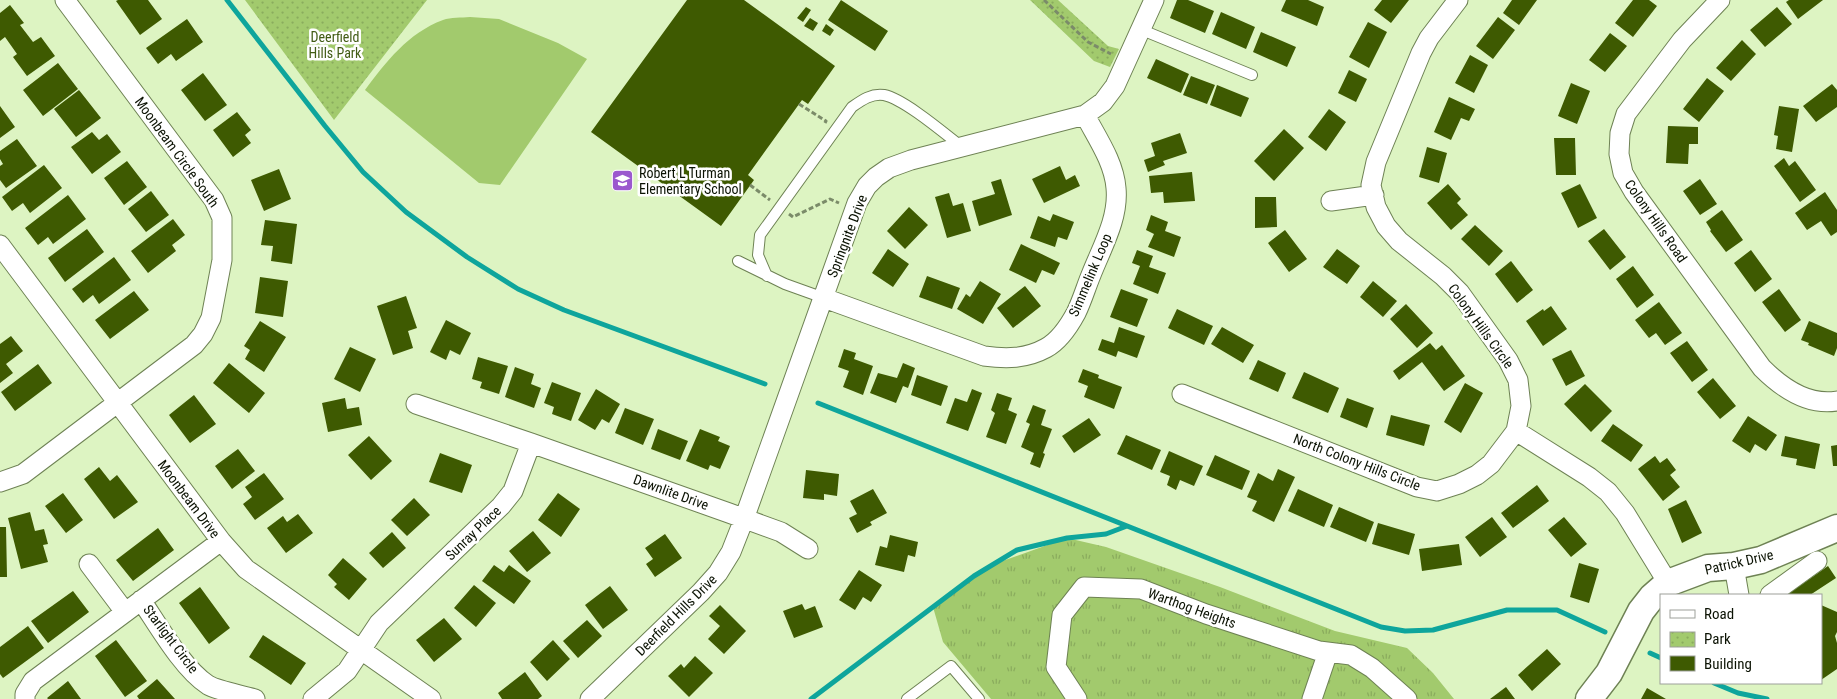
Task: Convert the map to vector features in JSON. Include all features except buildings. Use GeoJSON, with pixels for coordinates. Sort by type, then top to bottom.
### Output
{"type":"FeatureCollection","features":[{"type":"Feature","properties":{"kind":"street","name":"Moonbeam Circle South"},"geometry":{"type":"LineString","coordinates":[[0,482],[23,474],[194,345],[204,334],[211,318],[222,260],[222,218],[214,200],[65,0]]}},
{"type":"Feature","properties":{"kind":"street","name":"Springnite Drive"},"geometry":{"type":"LineString","coordinates":[[744,519],[857,203],[867,186],[889,168],[912,160],[1085,115],[1103,102],[1115,86],[1154,0]]}},
{"type":"Feature","properties":{"kind":"street","name":"Colony Hills Circle"},"geometry":{"type":"LineString","coordinates":[[1458,0],[1429,38],[1421,53],[1376,162],[1371,185],[1376,207],[1399,241],[1443,276],[1460,293],[1508,360],[1518,380],[1521,406],[1516,431]]}},
{"type":"Feature","properties":{"kind":"street","name":"Colony Hills Road"},"geometry":{"type":"LineString","coordinates":[[1720,0],[1682,40],[1626,114],[1620,133],[1619,147],[1623,173],[1634,192],[1762,368],[1776,382],[1795,393],[1814,400],[1837,401]]}},
{"type":"Feature","properties":{"kind":"street","name":"Simmelink Loop"},"geometry":{"type":"LineString","coordinates":[[824,298],[984,356],[1006,359],[1027,356],[1048,347],[1064,331],[1076,313],[1112,223],[1117,205],[1112,167],[1085,115]]}},
{"type":"Feature","properties":{"kind":"street"},"geometry":{"type":"LineString","coordinates":[[1331,201],[1374,196]]}},
{"type":"Feature","properties":{"kind":"street","name":"Moonbeam Drive"},"geometry":{"type":"LineString","coordinates":[[0,245],[221,541],[246,568],[431,699]]}},
{"type":"Feature","properties":{"kind":"street","name":"North Colony Hills Circle"},"geometry":{"type":"LineString","coordinates":[[1182,394],[1417,487],[1437,491],[1459,484],[1477,475],[1491,464],[1516,431]]}},
{"type":"Feature","properties":{"kind":"street"},"geometry":{"type":"LineString","coordinates":[[416,404],[531,442]]}},
{"type":"Feature","properties":{"kind":"street"},"geometry":{"type":"LineString","coordinates":[[1516,431],[1589,477],[1608,492],[1625,513],[1668,583],[1652,596],[1641,611],[1609,674],[1589,699]]}},
{"type":"Feature","properties":{"kind":"street","name":"Dawnlite Drive"},"geometry":{"type":"LineString","coordinates":[[531,442],[781,532],[808,549]]}},
{"type":"Feature","properties":{"kind":"street","name":"Sunray Place"},"geometry":{"type":"LineString","coordinates":[[314,699],[347,671],[378,623],[501,506],[513,490],[531,442]]}},
{"type":"Feature","properties":{"kind":"street","name":"Deerfield Hills Drive"},"geometry":{"type":"LineString","coordinates":[[590,699],[701,592],[718,573],[731,552],[744,519]]}},
{"type":"Feature","properties":{"kind":"street","name":"Patrick Drive"},"geometry":{"type":"LineString","coordinates":[[1668,583],[1708,568],[1734,566],[1760,560],[1837,528]]}},
{"type":"Feature","properties":{"kind":"street","name":"Starlight Circle"},"geometry":{"type":"LineString","coordinates":[[26,699],[25,694],[33,681],[221,541]]}},
{"type":"Feature","properties":{"kind":"street"},"geometry":{"type":"LineString","coordinates":[[1771,594],[1816,561]]}},
{"type":"Feature","properties":{"kind":"street"},"geometry":{"type":"LineString","coordinates":[[89,564],[125,612]]}},
{"type":"Feature","properties":{"kind":"street"},"geometry":{"type":"LineString","coordinates":[[1734,566],[1739,594]]}},
{"type":"Feature","properties":{"kind":"street","name":"Warthog Heights"},"geometry":{"type":"LineString","coordinates":[[1077,699],[1056,667],[1062,615],[1084,587],[1141,589],[1206,614],[1328,652],[1351,655],[1372,668],[1408,699]]}},
{"type":"Feature","properties":{"kind":"street","name":"Starlight Circle"},"geometry":{"type":"LineString","coordinates":[[141,600],[176,652],[208,685],[255,699]]}},
{"type":"Feature","properties":{"kind":"street"},"geometry":{"type":"LineString","coordinates":[[1312,699],[1328,652]]}},
{"type":"Feature","properties":{"kind":"lane"},"geometry":{"type":"LineString","coordinates":[[1142,30],[1252,75]]}},
{"type":"Feature","properties":{"kind":"lane"},"geometry":{"type":"LineString","coordinates":[[766,276],[758,256],[760,235],[852,107],[867,97],[883,95],[899,100],[963,147]]}},
{"type":"Feature","properties":{"kind":"lane"},"geometry":{"type":"LineString","coordinates":[[738,261],[766,276],[824,298]]}},
{"type":"Feature","properties":{"kind":"lane"},"geometry":{"type":"LineString","coordinates":[[907,699],[951,666],[979,699]]}},
{"type":"Feature","properties":{"kind":"lane"},"geometry":{"type":"LineString","coordinates":[[920,690],[926,699]]}},
{"type":"Feature","properties":{"kind":"path"},"geometry":{"type":"LineString","coordinates":[[1044,0],[1088,42],[1127,62]]}},
{"type":"Feature","properties":{"kind":"path"},"geometry":{"type":"LineString","coordinates":[[798,104],[826,122],[820,129]]}},
{"type":"Feature","properties":{"kind":"path"},"geometry":{"type":"LineString","coordinates":[[769,200],[775,192]]}},
{"type":"Feature","properties":{"kind":"green space","name":"Deerfield Hills Park"},"geometry":{"type":"Polygon","coordinates":[[[245,0],[427,0],[334,120],[245,0]]]}},
{"type":"Feature","properties":{"kind":"green space"},"geometry":{"type":"Polygon","coordinates":[[[1030,0],[1058,0],[1108,46],[1119,49],[1110,67],[1094,61],[1030,0]]]}},
{"type":"Feature","properties":{"kind":"green space"},"geometry":{"type":"Polygon","coordinates":[[[470,17],[499,19],[558,43],[587,59],[500,185],[479,183],[365,90],[399,49],[419,32],[446,19],[470,17]]]}},
{"type":"Feature","properties":{"kind":"green space"},"geometry":{"type":"Polygon","coordinates":[[[1067,538],[1106,547],[1220,587],[1335,631],[1407,648],[1433,673],[1454,699],[991,699],[943,642],[933,607],[994,564],[1067,538]]]}},
{"type":"Feature","properties":{"kind":"waterway"},"geometry":{"type":"LineString","coordinates":[[227,0],[363,172],[406,212],[467,257],[518,289],[564,310],[765,384]]}},
{"type":"Feature","properties":{"kind":"waterway"},"geometry":{"type":"LineString","coordinates":[[818,403],[1381,627],[1405,631],[1433,630],[1507,610],[1557,610],[1605,632]]}},
{"type":"Feature","properties":{"kind":"waterway"},"geometry":{"type":"LineString","coordinates":[[811,699],[974,576],[1017,550],[1067,538],[1106,534],[1127,526]]}},
{"type":"Feature","properties":{"kind":"waterway"},"geometry":{"type":"LineString","coordinates":[[1650,653],[1660,658]]}},
{"type":"Feature","properties":{"kind":"waterway"},"geometry":{"type":"LineString","coordinates":[[1716,684],[1738,693],[1767,699]]}},
{"type":"Feature","properties":{"kind":"place","name":"Robert L Turman Elementary School"},"geometry":{"type":"Point","coordinates":[623,181]}}]}
